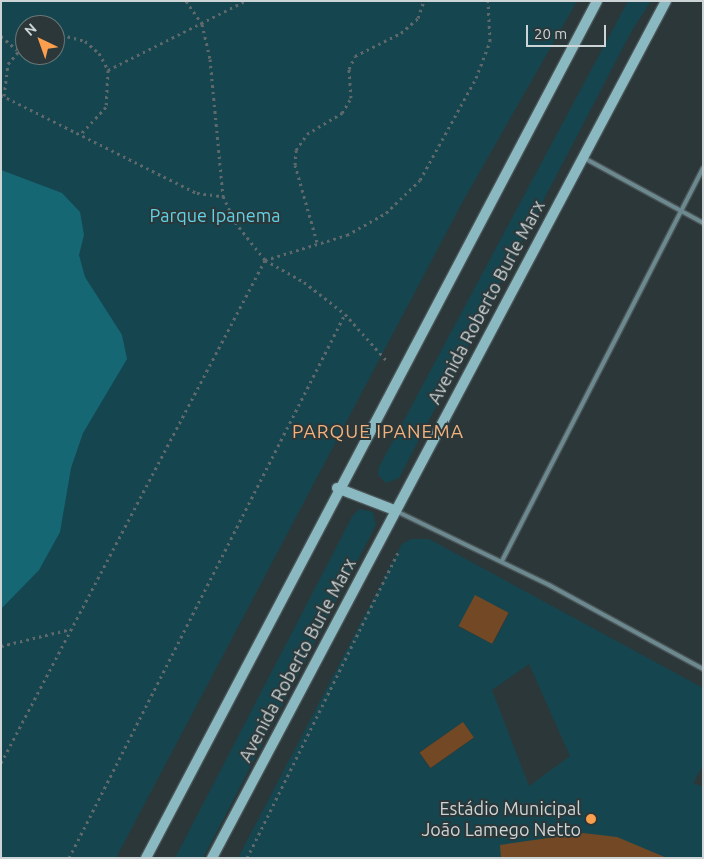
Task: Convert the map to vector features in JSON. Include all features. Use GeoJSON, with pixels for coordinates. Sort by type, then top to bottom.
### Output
{"type":"FeatureCollection","features":[{"type":"Feature","properties":{"kind":"main road"},"geometry":{"type":"LineString","coordinates":[[146,858],[395,377],[597,1]]}},
{"type":"Feature","properties":{"kind":"main road","name":"Avenida Roberto Burle Marx"},"geometry":{"type":"LineString","coordinates":[[212,858],[394,510],[666,1]]}},
{"type":"Feature","properties":{"kind":"main road"},"geometry":{"type":"LineString","coordinates":[[337,488],[394,510]]}},
{"type":"Feature","properties":{"kind":"lane"},"geometry":{"type":"LineString","coordinates":[[582,157],[679,208],[703,223]]}},
{"type":"Feature","properties":{"kind":"lane"},"geometry":{"type":"LineString","coordinates":[[502,561],[679,208],[703,168]]}},
{"type":"Feature","properties":{"kind":"lane"},"geometry":{"type":"LineString","coordinates":[[394,510],[502,561],[703,669]]}},
{"type":"Feature","properties":{"kind":"path"},"geometry":{"type":"LineString","coordinates":[[186,1],[202,24],[223,196],[235,222],[265,260],[304,282],[345,314],[382,353],[395,377]]}},
{"type":"Feature","properties":{"kind":"path"},"geometry":{"type":"LineString","coordinates":[[108,70],[202,24],[244,1]]}},
{"type":"Feature","properties":{"kind":"path"},"geometry":{"type":"LineString","coordinates":[[317,242],[295,165],[296,150],[307,134],[342,113],[351,98],[349,69],[356,56],[401,33],[418,18],[424,1]]}},
{"type":"Feature","properties":{"kind":"path"},"geometry":{"type":"LineString","coordinates":[[1,763],[265,260],[317,242],[346,235],[386,213],[420,180],[476,78],[490,40],[488,1]]}},
{"type":"Feature","properties":{"kind":"path"},"geometry":{"type":"LineString","coordinates":[[1,36],[15,48]]}},
{"type":"Feature","properties":{"kind":"path"},"geometry":{"type":"LineString","coordinates":[[65,36],[86,41],[100,53],[108,70],[106,107],[81,134]]}},
{"type":"Feature","properties":{"kind":"path"},"geometry":{"type":"LineString","coordinates":[[15,53],[8,64],[2,95],[197,193],[223,196]]}},
{"type":"Feature","properties":{"kind":"path"},"geometry":{"type":"LineString","coordinates":[[69,858],[345,314]]}},
{"type":"Feature","properties":{"kind":"path"},"geometry":{"type":"LineString","coordinates":[[247,858],[414,518]]}},
{"type":"Feature","properties":{"kind":"path"},"geometry":{"type":"LineString","coordinates":[[1,646],[72,629]]}},
{"type":"Feature","properties":{"kind":"green space","name":"Parque Ipanema"},"geometry":{"type":"Polygon","coordinates":[[[1,1],[577,1],[462,203],[116,858],[1,858],[1,1]]]}},
{"type":"Feature","properties":{"kind":"green space"},"geometry":{"type":"Polygon","coordinates":[[[628,1],[651,1],[631,32],[399,478],[386,483],[378,475],[379,467],[628,1]]]}},
{"type":"Feature","properties":{"kind":"green space"},"geometry":{"type":"Polygon","coordinates":[[[360,509],[373,512],[376,525],[203,858],[175,858],[353,515],[360,509]]]}},
{"type":"Feature","properties":{"kind":"green space"},"geometry":{"type":"Polygon","coordinates":[[[411,539],[429,539],[703,688],[703,765],[693,783],[703,787],[703,858],[238,858],[402,544],[411,539]],[[475,596],[459,627],[493,644],[509,613],[475,596]],[[529,664],[492,690],[529,786],[570,756],[529,664]],[[463,722],[419,752],[430,769],[474,738],[463,722]]]}},
{"type":"Feature","properties":{"kind":"shaded area"},"geometry":{"type":"Polygon","coordinates":[[[1,170],[62,193],[80,212],[84,235],[79,255],[85,277],[122,335],[127,359],[83,433],[71,468],[60,532],[39,570],[1,609],[1,170]]]}},
{"type":"Feature","properties":{"kind":"building"},"geometry":{"type":"Polygon","coordinates":[[[475,595],[509,613],[492,644],[459,626],[475,595]]]}},
{"type":"Feature","properties":{"kind":"building"},"geometry":{"type":"Polygon","coordinates":[[[463,722],[474,738],[430,768],[420,752],[463,722]]]}},
{"type":"Feature","properties":{"kind":"building"},"geometry":{"type":"Polygon","coordinates":[[[583,833],[617,837],[667,858],[501,858],[500,845],[583,833]]]}},
{"type":"Feature","properties":{"kind":"place","name":"Estádio Municipal João Lamego Netto"},"geometry":{"type":"Point","coordinates":[591,819]}},
{"type":"Feature","properties":{"kind":"district","name":"PARQUE IPANEMA"},"geometry":{"type":"Point","coordinates":[378,432]}}]}
